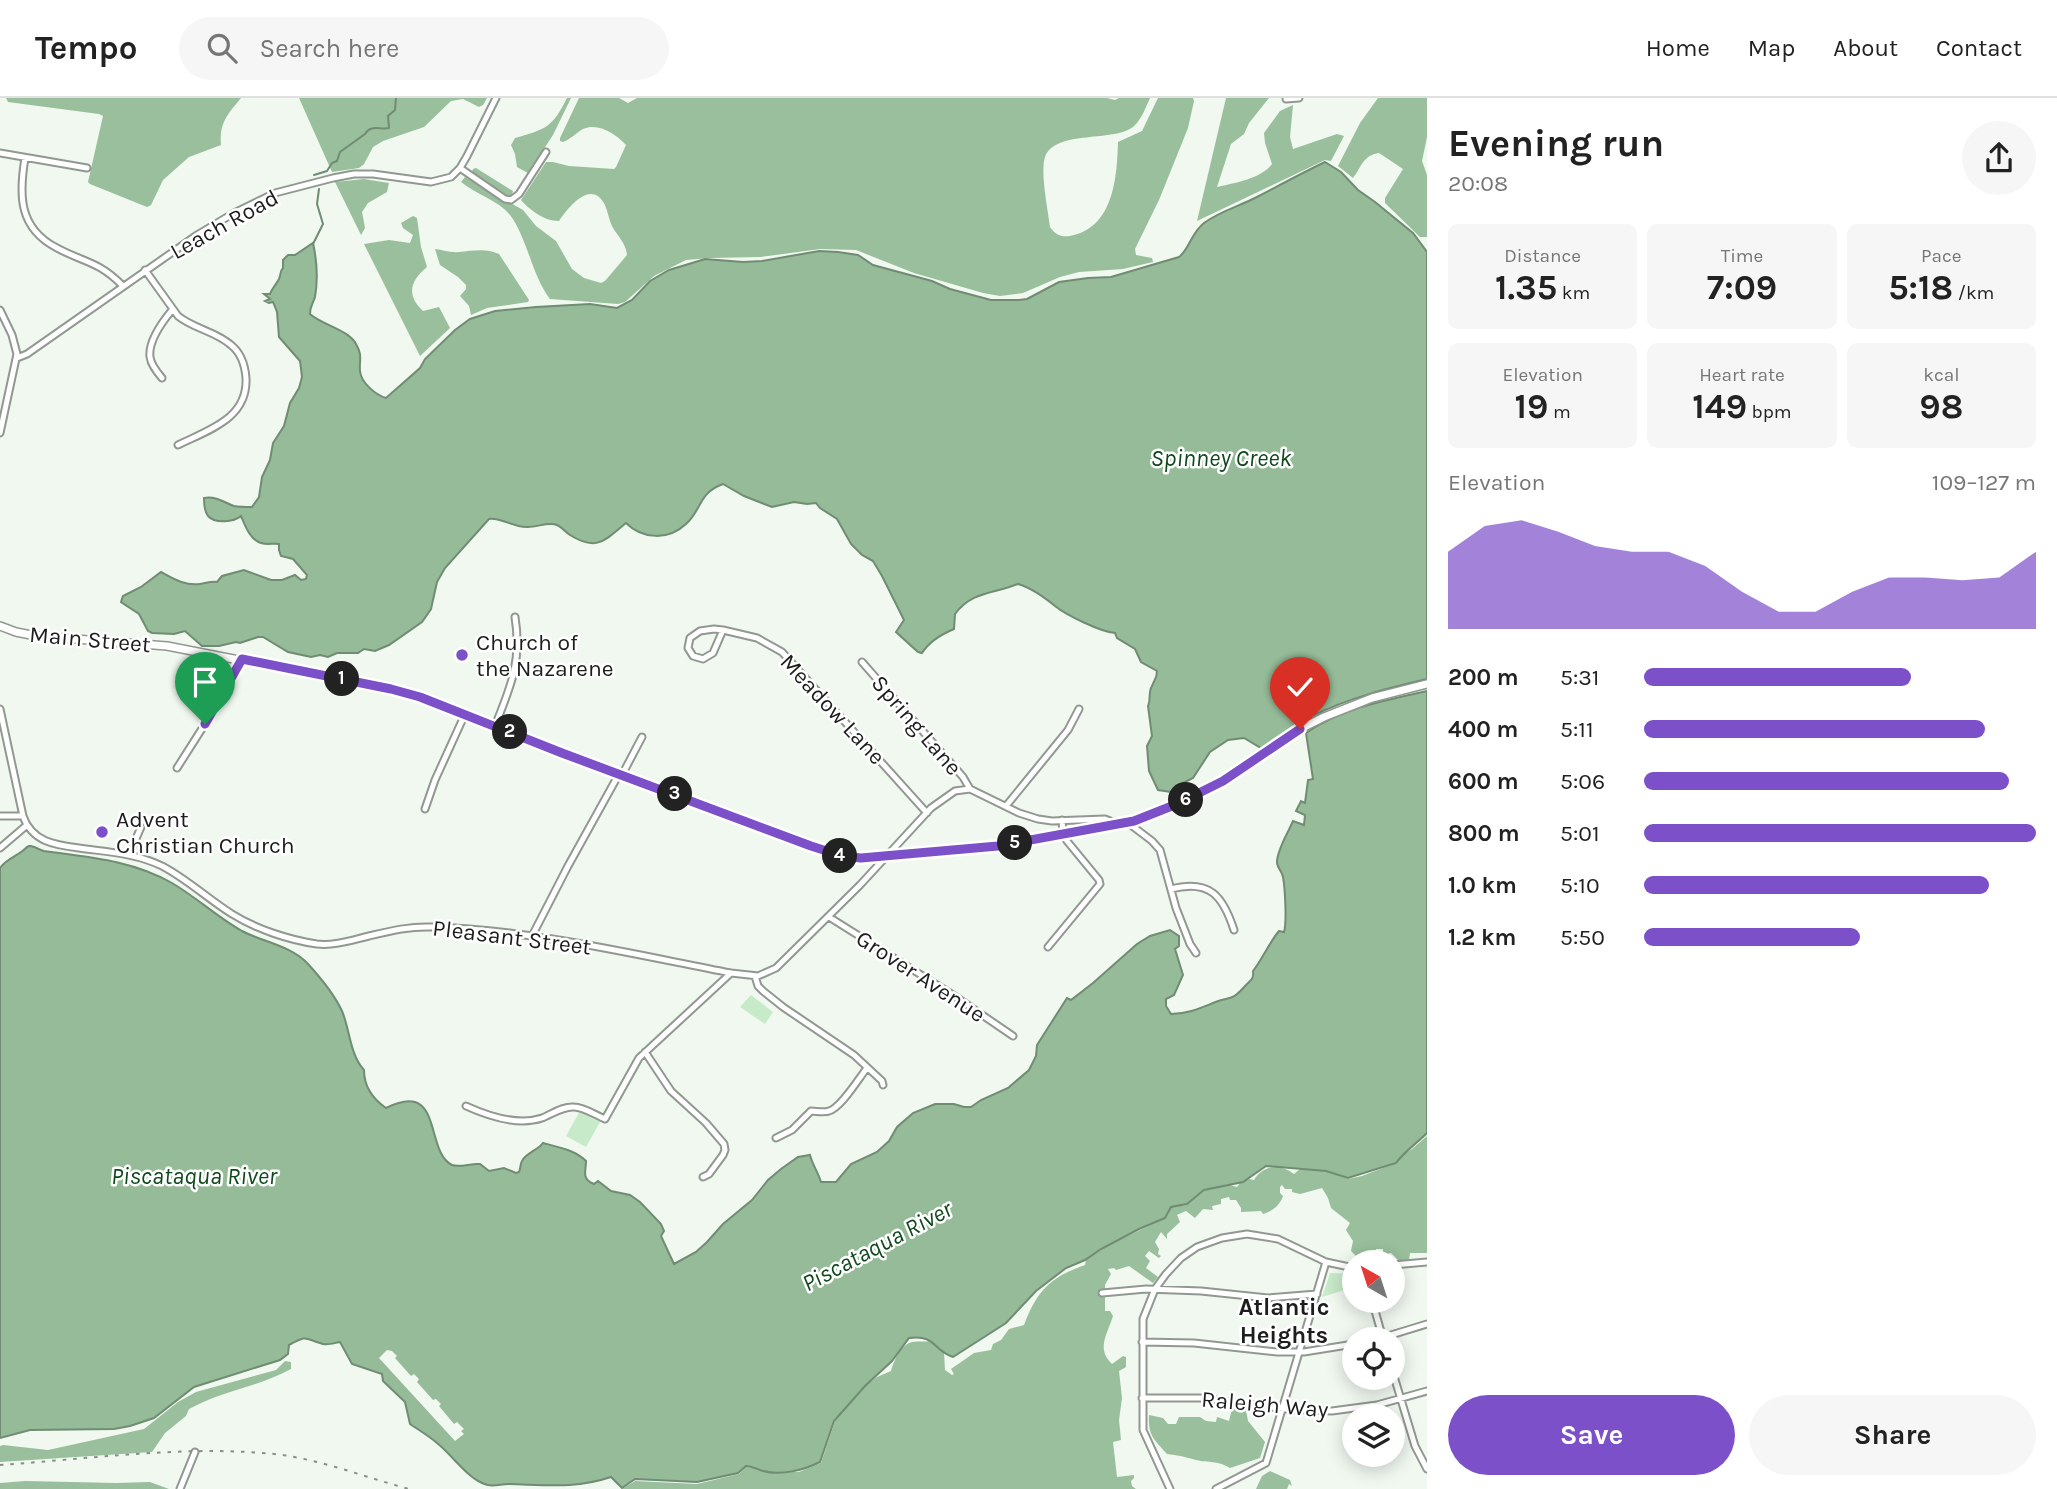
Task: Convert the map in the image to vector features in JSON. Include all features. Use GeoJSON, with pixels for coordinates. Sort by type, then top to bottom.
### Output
{"type":"FeatureCollection","features":[{"type":"Feature","properties":{"kind":"main road","name":"Main Street"},"geometry":{"type":"LineString","coordinates":[[0,626],[36,636],[151,644],[391,689],[420,697],[833,854],[854,858],[998,846],[1127,822],[1156,813],[1216,785],[1309,724],[1372,698],[1427,684]]}},
{"type":"Feature","properties":{"kind":"street"},"geometry":{"type":"LineString","coordinates":[[496,98],[460,168],[510,200],[523,189],[546,152]]}},
{"type":"Feature","properties":{"kind":"street"},"geometry":{"type":"LineString","coordinates":[[1286,99],[1299,98]]}},
{"type":"Feature","properties":{"kind":"street"},"geometry":{"type":"LineString","coordinates":[[0,153],[87,168]]}},
{"type":"Feature","properties":{"kind":"street"},"geometry":{"type":"LineString","coordinates":[[25,158],[20,186],[21,198],[37,232],[53,246],[99,265],[122,285]]}},
{"type":"Feature","properties":{"kind":"street","name":"Leach Road"},"geometry":{"type":"LineString","coordinates":[[17,358],[27,354],[122,285],[214,224],[275,193],[354,174],[437,181],[452,176],[460,168]]}},
{"type":"Feature","properties":{"kind":"street"},"geometry":{"type":"LineString","coordinates":[[145,270],[172,310],[185,321],[230,344],[243,362],[246,379],[244,398],[235,413],[222,423],[178,445]]}},
{"type":"Feature","properties":{"kind":"street"},"geometry":{"type":"LineString","coordinates":[[0,310],[14,342],[17,358],[0,433]]}},
{"type":"Feature","properties":{"kind":"street"},"geometry":{"type":"LineString","coordinates":[[162,377],[152,364],[150,352],[159,330],[172,310]]}},
{"type":"Feature","properties":{"kind":"street"},"geometry":{"type":"LineString","coordinates":[[495,726],[516,668],[515,617]]}},
{"type":"Feature","properties":{"kind":"street","name":"Meadow Lane"},"geometry":{"type":"LineString","coordinates":[[723,631],[708,657],[699,659],[691,654],[688,644],[694,634],[704,629],[723,631],[757,638],[782,652],[927,813]]}},
{"type":"Feature","properties":{"kind":"street"},"geometry":{"type":"LineString","coordinates":[[177,768],[219,702],[242,659]]}},
{"type":"Feature","properties":{"kind":"street","name":"Spring Lane"},"geometry":{"type":"LineString","coordinates":[[862,663],[963,777],[970,789]]}},
{"type":"Feature","properties":{"kind":"street"},"geometry":{"type":"LineString","coordinates":[[0,709],[27,825],[0,848]]}},
{"type":"Feature","properties":{"kind":"street"},"geometry":{"type":"LineString","coordinates":[[1006,806],[1068,730],[1079,709]]}},
{"type":"Feature","properties":{"kind":"street"},"geometry":{"type":"LineString","coordinates":[[425,809],[465,714]]}},
{"type":"Feature","properties":{"kind":"street"},"geometry":{"type":"LineString","coordinates":[[532,936],[642,737]]}},
{"type":"Feature","properties":{"kind":"street"},"geometry":{"type":"LineString","coordinates":[[883,1085],[854,1055],[763,991],[755,976],[776,968],[829,917],[927,813],[951,793],[970,789],[1031,818],[1105,819],[1113,825]]}},
{"type":"Feature","properties":{"kind":"street"},"geometry":{"type":"LineString","coordinates":[[0,816],[23,816]]}},
{"type":"Feature","properties":{"kind":"street"},"geometry":{"type":"LineString","coordinates":[[1048,947],[1100,884],[1063,834],[1062,820]]}},
{"type":"Feature","properties":{"kind":"street"},"geometry":{"type":"LineString","coordinates":[[1127,822],[1160,850],[1178,914],[1196,953]]}},
{"type":"Feature","properties":{"kind":"street","name":"Pleasant Street"},"geometry":{"type":"LineString","coordinates":[[27,825],[37,837],[48,842],[129,855],[149,861],[171,871],[243,920],[315,944],[337,943],[421,927],[532,936],[755,976]]}},
{"type":"Feature","properties":{"kind":"street"},"geometry":{"type":"LineString","coordinates":[[129,855],[141,827]]}},
{"type":"Feature","properties":{"kind":"street"},"geometry":{"type":"LineString","coordinates":[[1171,889],[1192,885],[1208,889],[1225,907],[1234,930]]}},
{"type":"Feature","properties":{"kind":"street","name":"Grover Avenue"},"geometry":{"type":"LineString","coordinates":[[829,917],[963,1001],[1013,1037]]}},
{"type":"Feature","properties":{"kind":"street"},"geometry":{"type":"LineString","coordinates":[[466,1106],[518,1121],[541,1118],[572,1107],[581,1108],[605,1119],[632,1067],[731,973]]}},
{"type":"Feature","properties":{"kind":"street"},"geometry":{"type":"LineString","coordinates":[[645,1052],[668,1087],[724,1144],[723,1155],[709,1174],[703,1177]]}},
{"type":"Feature","properties":{"kind":"street"},"geometry":{"type":"LineString","coordinates":[[776,1138],[792,1130],[811,1111],[831,1110],[867,1068]]}},
{"type":"Feature","properties":{"kind":"street"},"geometry":{"type":"LineString","coordinates":[[1170,1489],[1144,1435],[1142,1342],[1143,1319],[1155,1289],[1174,1264],[1189,1252],[1210,1242],[1239,1234],[1256,1234],[1278,1239],[1326,1262],[1342,1265]]}},
{"type":"Feature","properties":{"kind":"street"},"geometry":{"type":"LineString","coordinates":[[1216,1489],[1265,1463],[1326,1262]]}},
{"type":"Feature","properties":{"kind":"street"},"geometry":{"type":"LineString","coordinates":[[1405,1264],[1427,1262]]}},
{"type":"Feature","properties":{"kind":"street"},"geometry":{"type":"LineString","coordinates":[[1102,1293],[1155,1289],[1268,1298],[1317,1294]]}},
{"type":"Feature","properties":{"kind":"street"},"geometry":{"type":"LineString","coordinates":[[1405,1331],[1427,1324]]}},
{"type":"Feature","properties":{"kind":"street"},"geometry":{"type":"LineString","coordinates":[[1142,1342],[1194,1343],[1261,1352],[1298,1353],[1342,1347]]}},
{"type":"Feature","properties":{"kind":"street"},"geometry":{"type":"LineString","coordinates":[[1398,1390],[1415,1446],[1427,1469]]}},
{"type":"Feature","properties":{"kind":"street","name":"Raleigh Way"},"geometry":{"type":"LineString","coordinates":[[1142,1398],[1200,1398],[1282,1408],[1339,1410],[1377,1405],[1427,1391]]}},
{"type":"Feature","properties":{"kind":"street"},"geometry":{"type":"LineString","coordinates":[[180,1489],[195,1452]]}},
{"type":"Feature","properties":{"kind":"shaded area"},"geometry":{"type":"Polygon","coordinates":[[[6,98],[241,98],[225,120],[221,131],[221,145],[189,157],[163,180],[151,205],[147,207],[88,182],[103,116],[8,102],[6,98]]]}},
{"type":"Feature","properties":{"kind":"shaded area"},"geometry":{"type":"Polygon","coordinates":[[[299,98],[487,98],[479,107],[463,99],[451,101],[424,127],[373,147],[359,168],[332,172],[299,98]]]}},
{"type":"Feature","properties":{"kind":"shaded area"},"geometry":{"type":"Polygon","coordinates":[[[567,98],[571,98],[553,135],[528,173],[517,167],[511,145],[515,138],[547,126],[557,116],[567,98]]]}},
{"type":"Feature","properties":{"kind":"shaded area"},"geometry":{"type":"Polygon","coordinates":[[[579,98],[619,98],[628,103],[637,98],[1150,98],[1134,126],[1114,134],[1061,143],[1051,148],[1045,157],[1044,181],[1050,227],[1060,236],[1087,230],[1098,221],[1111,198],[1118,142],[1142,131],[1158,98],[1193,98],[1194,101],[1188,128],[1159,200],[1135,249],[1136,255],[1152,258],[1153,262],[1123,269],[1079,272],[1023,293],[1000,296],[914,273],[856,250],[820,249],[761,257],[686,260],[654,276],[625,302],[618,304],[550,299],[510,215],[500,205],[461,182],[465,177],[523,210],[536,226],[556,241],[572,269],[584,278],[601,283],[605,281],[627,255],[599,197],[593,194],[580,198],[559,221],[538,214],[521,200],[546,162],[569,166],[616,167],[626,145],[606,130],[589,127],[566,141],[560,141],[579,98]]]}},
{"type":"Feature","properties":{"kind":"shaded area"},"geometry":{"type":"Polygon","coordinates":[[[1226,98],[1269,98],[1249,123],[1244,134],[1231,144],[1217,187],[1254,177],[1272,164],[1264,133],[1280,111],[1293,105],[1290,137],[1293,149],[1337,134],[1344,136],[1331,161],[1325,160],[1197,221],[1226,98]]]}},
{"type":"Feature","properties":{"kind":"shaded area"},"geometry":{"type":"Polygon","coordinates":[[[1378,98],[1427,98],[1427,137],[1422,161],[1427,175],[1427,237],[1420,237],[1385,203],[1385,198],[1403,169],[1379,153],[1366,159],[1353,178],[1338,166],[1360,123],[1378,98]]]}},
{"type":"Feature","properties":{"kind":"shaded area"},"geometry":{"type":"Polygon","coordinates":[[[476,168],[513,191],[512,195],[506,196],[471,174],[476,168]]]}},
{"type":"Feature","properties":{"kind":"shaded area"},"geometry":{"type":"Polygon","coordinates":[[[364,179],[389,183],[387,192],[368,203],[362,212],[365,228],[361,235],[335,182],[364,179]]]}},
{"type":"Feature","properties":{"kind":"shaded area"},"geometry":{"type":"Polygon","coordinates":[[[413,216],[417,218],[427,267],[414,283],[412,294],[423,311],[439,307],[450,328],[420,356],[364,244],[389,240],[410,243],[413,235],[403,228],[401,223],[413,216]]]}},
{"type":"Feature","properties":{"kind":"shaded area"},"geometry":{"type":"Polygon","coordinates":[[[435,249],[456,252],[484,250],[499,254],[528,302],[487,308],[471,315],[469,306],[460,296],[466,285],[440,265],[435,249]]]}},
{"type":"Feature","properties":{"kind":"shaded area"},"geometry":{"type":"Polygon","coordinates":[[[751,995],[773,1012],[765,1024],[740,1007],[751,995]]]}},
{"type":"Feature","properties":{"kind":"shaded area"},"geometry":{"type":"Polygon","coordinates":[[[580,1111],[600,1122],[586,1147],[566,1136],[580,1111]]]}},
{"type":"Feature","properties":{"kind":"shaded area"},"geometry":{"type":"Polygon","coordinates":[[[1427,1136],[1427,1253],[1410,1253],[1409,1260],[1405,1260],[1405,1250],[1351,1250],[1353,1241],[1346,1230],[1350,1223],[1331,1208],[1322,1188],[1300,1194],[1292,1192],[1292,1189],[1285,1189],[1282,1185],[1280,1193],[1283,1196],[1280,1202],[1263,1214],[1261,1211],[1241,1212],[1236,1200],[1230,1200],[1229,1197],[1221,1199],[1221,1204],[1212,1206],[1213,1210],[1203,1209],[1195,1218],[1186,1211],[1177,1215],[1180,1222],[1167,1234],[1167,1239],[1161,1232],[1155,1242],[1161,1256],[1159,1258],[1149,1251],[1145,1256],[1150,1261],[1146,1268],[1158,1277],[1153,1283],[1129,1266],[1116,1270],[1108,1269],[1111,1274],[1105,1285],[1105,1311],[1110,1311],[1113,1316],[1104,1342],[1105,1353],[1112,1364],[1123,1356],[1126,1357],[1126,1367],[1119,1371],[1122,1398],[1119,1420],[1121,1440],[1113,1442],[1117,1477],[1134,1475],[1131,1481],[1136,1489],[622,1489],[635,1481],[697,1484],[739,1474],[746,1467],[763,1472],[799,1472],[821,1463],[835,1421],[865,1386],[891,1371],[904,1346],[914,1342],[931,1341],[944,1353],[945,1370],[952,1375],[954,1374],[951,1369],[974,1353],[991,1350],[993,1344],[1001,1340],[1009,1329],[1024,1325],[1040,1294],[1054,1280],[1085,1265],[1086,1260],[1101,1249],[1165,1218],[1171,1207],[1187,1205],[1209,1189],[1230,1185],[1237,1187],[1249,1179],[1254,1180],[1262,1171],[1272,1167],[1283,1168],[1294,1174],[1300,1169],[1326,1171],[1348,1179],[1396,1163],[1427,1136]]]}},
{"type":"Feature","properties":{"kind":"shaded area"},"geometry":{"type":"Polygon","coordinates":[[[1330,1273],[1342,1274],[1342,1291],[1322,1297],[1330,1273]]]}},
{"type":"Feature","properties":{"kind":"shaded area"},"geometry":{"type":"Polygon","coordinates":[[[285,1361],[291,1362],[291,1369],[189,1409],[186,1416],[165,1433],[152,1452],[0,1462],[0,1446],[3,1445],[48,1450],[144,1429],[178,1402],[196,1392],[276,1370],[285,1361]]]}},
{"type":"Feature","properties":{"kind":"shaded area"},"geometry":{"type":"Polygon","coordinates":[[[1232,1409],[1246,1410],[1248,1421],[1265,1442],[1260,1458],[1230,1468],[1167,1454],[1153,1437],[1150,1428],[1149,1415],[1163,1418],[1168,1424],[1176,1424],[1179,1417],[1200,1417],[1216,1422],[1217,1417],[1229,1421],[1232,1409]]]}},
{"type":"Feature","properties":{"kind":"shaded area"},"geometry":{"type":"Polygon","coordinates":[[[1270,1471],[1290,1480],[1292,1486],[1289,1484],[1287,1489],[1256,1489],[1262,1476],[1270,1471]]]}},
{"type":"Feature","properties":{"kind":"shaded area"},"geometry":{"type":"Polygon","coordinates":[[[150,1482],[169,1489],[0,1489],[0,1483],[150,1482]]]}},
{"type":"Feature","properties":{"kind":"water","name":"Spinney Creek"},"geometry":{"type":"Polygon","coordinates":[[[1325,162],[1341,172],[1358,190],[1413,233],[1427,252],[1427,679],[1340,704],[1305,720],[1261,748],[1244,738],[1228,740],[1210,752],[1193,778],[1183,783],[1180,789],[1171,792],[1158,790],[1149,771],[1147,746],[1152,736],[1148,706],[1157,671],[1141,662],[1135,649],[1117,638],[1115,633],[1101,630],[1075,618],[1038,593],[1018,584],[969,601],[955,614],[954,629],[928,645],[922,653],[918,652],[896,632],[904,620],[873,561],[851,544],[837,519],[816,503],[794,502],[772,507],[723,484],[709,492],[686,524],[663,535],[647,535],[626,523],[606,539],[587,543],[554,524],[526,527],[489,519],[445,568],[437,582],[431,609],[422,622],[389,645],[375,651],[364,649],[358,653],[311,657],[288,652],[263,637],[240,643],[202,646],[185,631],[174,634],[148,631],[139,614],[121,602],[123,596],[161,572],[189,584],[217,582],[222,576],[244,570],[271,580],[282,580],[295,575],[301,580],[306,579],[307,575],[293,559],[281,556],[279,544],[263,544],[254,539],[241,516],[224,521],[211,519],[206,512],[204,498],[216,499],[234,506],[252,507],[259,497],[262,477],[270,460],[273,443],[284,426],[290,403],[302,377],[300,361],[279,337],[277,312],[273,302],[265,301],[270,299],[264,294],[270,294],[278,281],[283,260],[313,243],[317,284],[310,314],[353,339],[359,352],[363,380],[386,398],[420,368],[425,359],[455,330],[470,319],[495,311],[536,307],[590,304],[617,308],[632,300],[650,281],[669,270],[705,259],[762,261],[819,251],[838,252],[858,255],[873,265],[991,300],[1027,299],[1059,282],[1111,277],[1179,257],[1200,227],[1210,219],[1325,162]]]}},
{"type":"Feature","properties":{"kind":"water","name":"Piscataqua River"},"geometry":{"type":"Polygon","coordinates":[[[1427,691],[1427,1133],[1396,1163],[1348,1178],[1326,1171],[1266,1166],[1243,1182],[1204,1190],[1187,1204],[1171,1207],[1165,1218],[1066,1268],[1036,1291],[1006,1323],[953,1357],[924,1338],[909,1338],[892,1361],[834,1421],[820,1462],[792,1471],[777,1473],[746,1466],[738,1473],[697,1482],[635,1479],[622,1488],[611,1477],[573,1485],[492,1486],[476,1480],[437,1443],[410,1424],[405,1402],[383,1381],[382,1374],[352,1364],[340,1342],[325,1344],[306,1338],[289,1345],[288,1354],[280,1360],[194,1387],[154,1418],[130,1426],[114,1429],[30,1430],[0,1438],[0,868],[28,847],[126,864],[157,875],[242,931],[294,953],[312,969],[339,1005],[353,1050],[364,1070],[373,1097],[386,1108],[404,1102],[417,1103],[425,1110],[438,1146],[452,1165],[480,1164],[489,1171],[504,1168],[516,1173],[519,1172],[524,1158],[543,1143],[572,1152],[586,1161],[587,1180],[594,1184],[598,1181],[611,1191],[630,1195],[661,1224],[664,1231],[661,1236],[674,1264],[696,1252],[723,1224],[752,1200],[768,1180],[798,1157],[810,1155],[821,1182],[836,1182],[851,1164],[877,1152],[889,1141],[897,1127],[913,1113],[935,1104],[971,1107],[1008,1088],[1029,1070],[1036,1056],[1037,1045],[1067,998],[1071,1000],[1150,936],[1170,930],[1179,936],[1179,946],[1175,949],[1183,975],[1174,995],[1166,999],[1166,1006],[1171,1014],[1192,1011],[1237,994],[1252,979],[1253,971],[1275,936],[1279,931],[1284,932],[1284,889],[1277,857],[1293,821],[1304,825],[1305,815],[1296,811],[1301,801],[1305,803],[1308,780],[1313,779],[1306,733],[1349,711],[1427,691]]]}},
{"type":"Feature","properties":{"kind":"pier"},"geometry":{"type":"Polygon","coordinates":[[[387,1350],[397,1356],[395,1358],[411,1376],[414,1374],[419,1379],[417,1382],[433,1400],[436,1399],[441,1404],[439,1406],[454,1424],[457,1422],[464,1429],[461,1431],[464,1434],[455,1441],[379,1358],[387,1350]]]}},
{"type":"Feature","properties":{"kind":"waterway","name":"Spinney Creek"},"geometry":{"type":"LineString","coordinates":[[314,175],[327,171],[332,163],[337,161],[340,152],[370,129],[389,128],[388,116],[395,110],[396,98]]}},
{"type":"Feature","properties":{"kind":"waterway","name":"Spinney Creek"},"geometry":{"type":"LineString","coordinates":[[313,244],[323,224],[317,204],[319,189]]}},
{"type":"Feature","properties":{"kind":"railway"},"geometry":{"type":"LineString","coordinates":[[0,1465],[172,1452],[240,1452],[308,1460],[409,1489]]}},
{"type":"Feature","properties":{"kind":"place","name":"Church of the Nazarene"},"geometry":{"type":"Point","coordinates":[462,655]}},
{"type":"Feature","properties":{"kind":"place","name":"Advent Christian Church"},"geometry":{"type":"Point","coordinates":[102,832]}},
{"type":"Feature","properties":{"kind":"district","name":"Atlantic Heights"},"geometry":{"type":"Point","coordinates":[1284,1321]}},
{"type":"Feature","properties":{"kind":"route"},"geometry":{"type":"LineString","coordinates":[[205,724],[242,659],[365,683],[442,705],[562,753],[833,854],[861,858],[998,846],[1134,821],[1177,804],[1223,781],[1300,729]]}}]}
